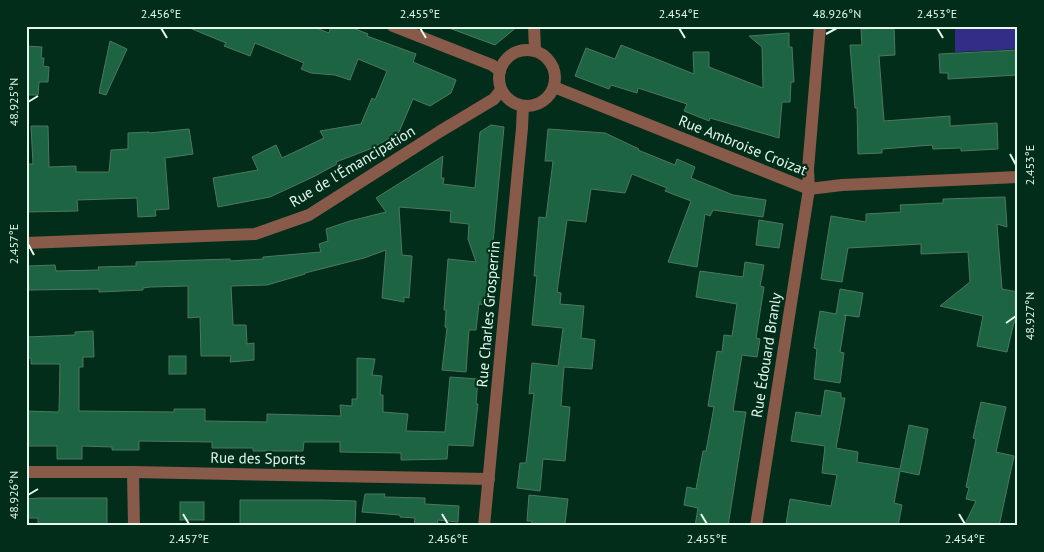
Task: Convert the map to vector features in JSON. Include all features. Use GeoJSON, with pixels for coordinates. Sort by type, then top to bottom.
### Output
{"type":"FeatureCollection","features":[{"type":"Feature","properties":{"kind":"street"},"geometry":{"type":"LineString","coordinates":[[393,26],[492,66],[500,71]]}},
{"type":"Feature","properties":{"kind":"street"},"geometry":{"type":"LineString","coordinates":[[534,26],[535,50]]}},
{"type":"Feature","properties":{"kind":"street","name":"Rue Édouard Branly"},"geometry":{"type":"LineString","coordinates":[[756,526],[809,189],[808,169],[820,26]]}},
{"type":"Feature","properties":{"kind":"street"},"geometry":{"type":"LineString","coordinates":[[535,50],[542,53],[552,65],[555,72],[554,87],[550,94],[538,104],[523,106],[510,100],[502,90],[499,84],[500,71],[503,63],[517,51],[535,50]]}},
{"type":"Feature","properties":{"kind":"street","name":"Rue Ambroise Croizat"},"geometry":{"type":"LineString","coordinates":[[554,87],[809,189],[842,185],[1018,176]]}},
{"type":"Feature","properties":{"kind":"street","name":"Rue de l'Émancipation"},"geometry":{"type":"LineString","coordinates":[[26,243],[255,234],[309,215],[494,99],[502,90]]}},
{"type":"Feature","properties":{"kind":"street","name":"Rue Charles Grosperrin"},"geometry":{"type":"LineString","coordinates":[[484,526],[523,106]]}},
{"type":"Feature","properties":{"kind":"street","name":"Rue des Sports"},"geometry":{"type":"LineString","coordinates":[[26,472],[133,472],[489,479]]}},
{"type":"Feature","properties":{"kind":"street"},"geometry":{"type":"LineString","coordinates":[[133,472],[134,526]]}},
{"type":"Feature","properties":{"kind":"shaded area"},"geometry":{"type":"Polygon","coordinates":[[[955,26],[1018,26],[1018,49],[955,52],[955,26]]]}},
{"type":"Feature","properties":{"kind":"building"},"geometry":{"type":"Polygon","coordinates":[[[185,26],[311,26],[329,33],[331,26],[348,26],[368,34],[367,36],[416,54],[413,62],[456,80],[451,93],[430,106],[413,99],[399,132],[375,147],[336,162],[337,164],[315,176],[270,197],[218,207],[213,178],[258,170],[252,157],[276,145],[282,158],[324,138],[320,131],[361,124],[372,98],[375,100],[387,71],[358,59],[350,80],[335,75],[311,73],[301,69],[304,63],[255,43],[250,56],[224,46],[226,43],[185,26]]]}},
{"type":"Feature","properties":{"kind":"building"},"geometry":{"type":"Polygon","coordinates":[[[449,26],[518,26],[495,45],[449,28],[449,26]]]}},
{"type":"Feature","properties":{"kind":"building"},"geometry":{"type":"Polygon","coordinates":[[[894,27],[895,55],[879,56],[884,121],[950,116],[950,126],[997,123],[998,149],[961,151],[961,148],[933,149],[932,145],[882,149],[882,153],[858,154],[857,108],[855,108],[850,45],[862,45],[861,29],[894,27]]]}},
{"type":"Feature","properties":{"kind":"building"},"geometry":{"type":"Polygon","coordinates":[[[789,33],[789,47],[792,47],[794,82],[791,82],[790,102],[782,102],[779,138],[710,118],[709,121],[684,111],[687,104],[638,88],[637,93],[611,85],[609,89],[575,76],[586,48],[615,59],[621,45],[694,74],[693,52],[709,52],[709,67],[763,88],[762,47],[749,36],[789,33]]]}},
{"type":"Feature","properties":{"kind":"building"},"geometry":{"type":"Polygon","coordinates":[[[110,41],[127,49],[106,95],[99,93],[110,41]]]}},
{"type":"Feature","properties":{"kind":"building"},"geometry":{"type":"Polygon","coordinates":[[[26,46],[42,47],[41,58],[44,58],[43,66],[49,67],[48,82],[39,82],[38,95],[26,95],[26,46]]]}},
{"type":"Feature","properties":{"kind":"building"},"geometry":{"type":"Polygon","coordinates":[[[1018,50],[1018,75],[948,79],[948,73],[940,73],[939,54],[1018,50]]]}},
{"type":"Feature","properties":{"kind":"building"},"geometry":{"type":"Polygon","coordinates":[[[491,125],[504,127],[487,305],[479,304],[476,330],[469,330],[466,372],[442,370],[447,328],[445,327],[446,310],[444,310],[448,259],[476,262],[468,239],[469,224],[450,222],[451,211],[399,207],[402,255],[412,256],[409,298],[404,297],[404,302],[382,298],[386,250],[267,285],[231,286],[233,325],[246,325],[247,344],[254,343],[254,360],[230,362],[231,356],[201,356],[200,317],[188,318],[188,286],[150,287],[143,288],[143,290],[99,292],[99,289],[29,290],[28,266],[55,265],[56,271],[99,270],[98,267],[136,266],[136,262],[230,259],[230,261],[321,252],[319,244],[328,241],[326,229],[386,212],[376,198],[443,156],[441,178],[444,178],[443,184],[475,188],[480,132],[491,125]]]}},
{"type":"Feature","properties":{"kind":"building"},"geometry":{"type":"Polygon","coordinates":[[[31,126],[48,126],[49,167],[76,166],[76,172],[109,172],[111,150],[128,149],[128,133],[189,129],[193,154],[165,158],[169,209],[155,210],[156,216],[138,217],[137,198],[77,200],[78,211],[26,212],[26,164],[33,164],[31,126]]]}},
{"type":"Feature","properties":{"kind":"building"},"geometry":{"type":"Polygon","coordinates":[[[548,129],[605,133],[638,150],[675,165],[677,159],[695,167],[691,178],[733,195],[766,200],[763,217],[713,210],[710,216],[705,214],[697,267],[668,262],[691,201],[665,191],[667,188],[632,174],[625,193],[591,189],[586,222],[567,220],[557,292],[561,293],[560,304],[584,306],[581,338],[595,340],[592,369],[564,367],[561,406],[570,407],[565,461],[543,459],[540,491],[517,488],[520,463],[526,463],[534,393],[529,394],[532,363],[558,366],[563,328],[532,325],[537,276],[534,276],[539,217],[546,218],[553,161],[545,161],[548,129]]]}},
{"type":"Feature","properties":{"kind":"building"},"geometry":{"type":"Polygon","coordinates":[[[1005,197],[1007,227],[997,224],[1002,289],[1018,292],[1018,323],[1014,322],[1007,352],[977,346],[983,316],[940,306],[970,282],[968,252],[921,254],[921,244],[848,248],[842,282],[821,279],[831,216],[866,222],[866,214],[901,212],[900,205],[943,203],[943,199],[1005,197]]]}},
{"type":"Feature","properties":{"kind":"building"},"geometry":{"type":"Polygon","coordinates":[[[759,220],[783,224],[779,248],[756,245],[759,220]]]}},
{"type":"Feature","properties":{"kind":"building"},"geometry":{"type":"Polygon","coordinates":[[[745,262],[764,265],[760,286],[764,287],[756,338],[760,339],[757,357],[742,355],[733,411],[746,412],[728,526],[695,526],[698,508],[684,505],[687,487],[696,489],[703,451],[706,451],[714,407],[708,406],[717,351],[722,352],[724,335],[732,336],[737,304],[696,297],[700,271],[743,277],[745,262]]]}},
{"type":"Feature","properties":{"kind":"building"},"geometry":{"type":"Polygon","coordinates":[[[840,289],[863,293],[859,317],[846,315],[840,352],[844,353],[840,383],[814,379],[817,349],[814,348],[820,311],[836,314],[840,289]]]}},
{"type":"Feature","properties":{"kind":"building"},"geometry":{"type":"Polygon","coordinates":[[[93,331],[94,357],[83,357],[83,367],[79,367],[79,411],[174,412],[174,409],[205,409],[205,421],[267,422],[267,414],[341,416],[340,405],[352,406],[352,399],[357,399],[357,358],[375,359],[372,375],[382,376],[380,395],[383,395],[383,412],[408,414],[406,431],[445,432],[450,377],[478,379],[476,404],[478,404],[473,446],[448,445],[447,459],[401,460],[401,453],[340,452],[340,442],[304,442],[303,451],[253,451],[253,448],[212,448],[212,442],[139,441],[139,450],[112,450],[112,447],[82,446],[82,459],[57,459],[57,446],[26,446],[26,411],[59,411],[60,364],[31,364],[31,358],[26,358],[26,337],[75,335],[75,332],[93,331]]]}},
{"type":"Feature","properties":{"kind":"building"},"geometry":{"type":"Polygon","coordinates":[[[169,356],[186,356],[186,374],[169,374],[169,356]]]}},
{"type":"Feature","properties":{"kind":"building"},"geometry":{"type":"Polygon","coordinates":[[[825,390],[841,393],[841,398],[845,398],[836,448],[858,452],[857,462],[900,469],[909,425],[928,429],[919,475],[900,471],[894,503],[902,505],[898,526],[786,524],[790,499],[831,506],[837,475],[822,473],[825,446],[791,441],[796,412],[821,416],[825,390]]]}},
{"type":"Feature","properties":{"kind":"building"},"geometry":{"type":"Polygon","coordinates":[[[981,402],[1006,407],[996,452],[1014,456],[999,526],[964,526],[976,501],[966,499],[969,488],[966,487],[976,439],[973,438],[981,402]]]}},
{"type":"Feature","properties":{"kind":"building"},"geometry":{"type":"Polygon","coordinates":[[[365,494],[385,494],[384,497],[425,498],[425,504],[459,506],[458,522],[438,520],[437,526],[414,526],[415,518],[362,512],[365,494]]]}},
{"type":"Feature","properties":{"kind":"building"},"geometry":{"type":"Polygon","coordinates":[[[529,495],[568,499],[565,523],[559,526],[531,526],[532,521],[527,521],[529,495]]]}},
{"type":"Feature","properties":{"kind":"building"},"geometry":{"type":"Polygon","coordinates":[[[107,498],[107,526],[44,526],[44,524],[38,524],[38,518],[26,518],[26,499],[107,498]]]}},
{"type":"Feature","properties":{"kind":"building"},"geometry":{"type":"Polygon","coordinates":[[[240,500],[356,501],[355,526],[240,526],[240,500]]]}},
{"type":"Feature","properties":{"kind":"building"},"geometry":{"type":"Polygon","coordinates":[[[180,502],[204,502],[204,520],[180,520],[180,502]]]}}]}
